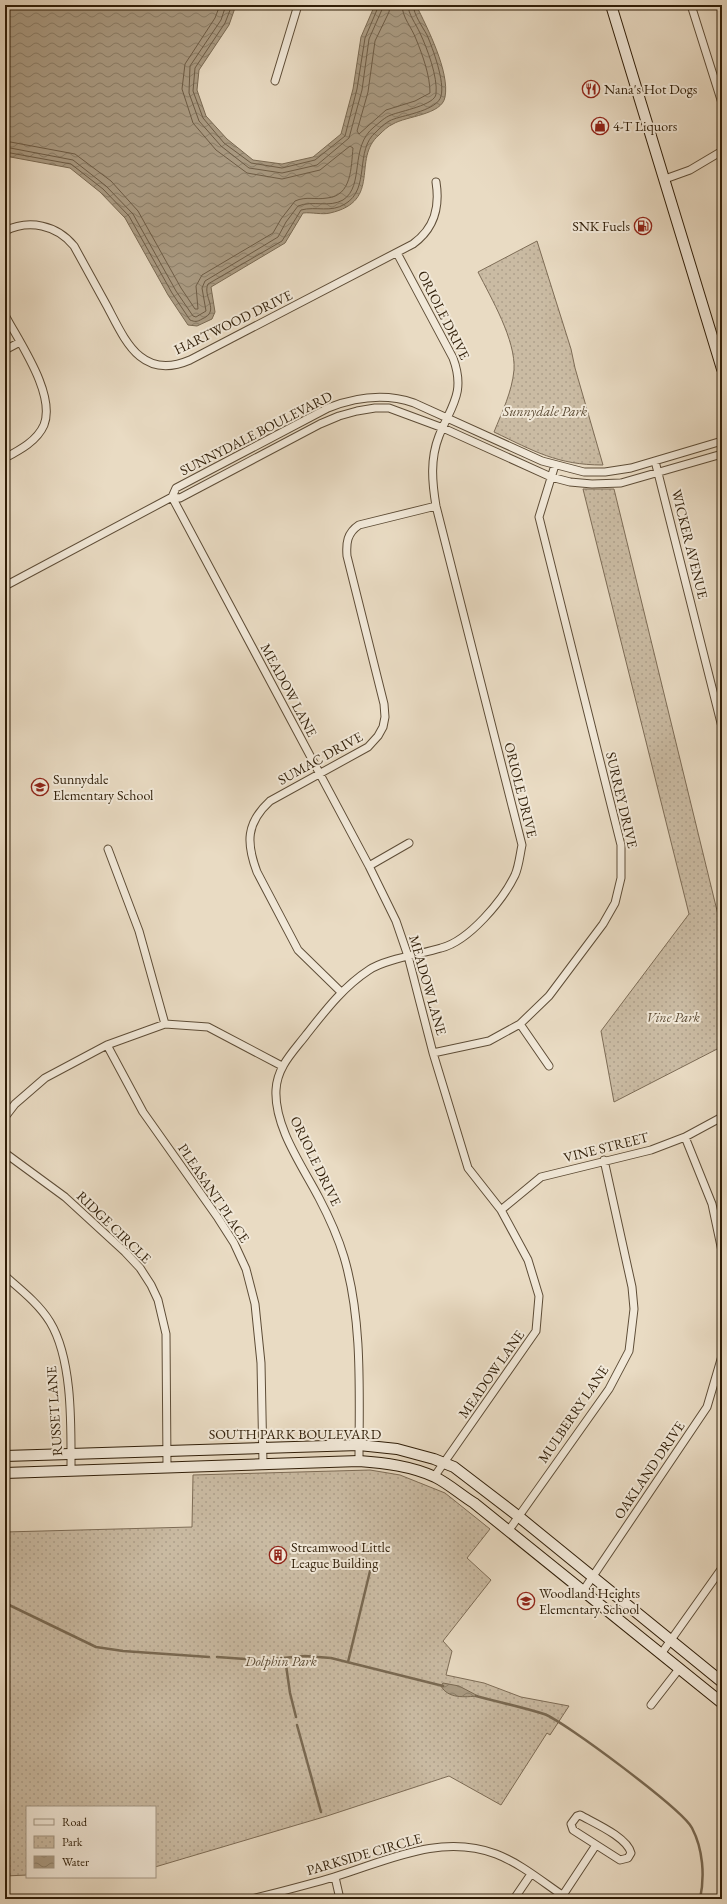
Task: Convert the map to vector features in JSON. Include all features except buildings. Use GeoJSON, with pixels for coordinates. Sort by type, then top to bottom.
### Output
{"type":"FeatureCollection","features":[{"type":"Feature","properties":{"kind":"street"},"geometry":{"type":"LineString","coordinates":[[275,81],[298,5]]}},
{"type":"Feature","properties":{"kind":"street"},"geometry":{"type":"LineString","coordinates":[[612,5],[722,369]]}},
{"type":"Feature","properties":{"kind":"street"},"geometry":{"type":"LineString","coordinates":[[691,5],[719,84],[722,103]]}},
{"type":"Feature","properties":{"kind":"street"},"geometry":{"type":"LineString","coordinates":[[665,179],[690,170],[722,151]]}},
{"type":"Feature","properties":{"kind":"street","name":"HARTWOOD DRIVE"},"geometry":{"type":"LineString","coordinates":[[5,232],[21,226],[41,225],[54,229],[68,239],[74,246],[128,345],[147,361],[164,365],[175,365],[190,360],[398,253],[418,240],[432,222],[438,202],[436,182]]}},
{"type":"Feature","properties":{"kind":"street","name":"ORIOLE DRIVE"},"geometry":{"type":"LineString","coordinates":[[359,1461],[356,1324],[352,1288],[344,1257],[334,1229],[297,1158],[280,1121],[276,1090],[282,1066],[341,992],[370,968],[408,956],[444,948],[471,932],[496,904],[515,874],[522,845],[436,506],[432,482],[433,460],[439,437],[458,396],[457,370],[453,358],[398,253]]}},
{"type":"Feature","properties":{"kind":"street"},"geometry":{"type":"LineString","coordinates":[[5,315],[40,382],[46,404],[46,415],[42,428],[24,448],[5,458]]}},
{"type":"Feature","properties":{"kind":"street"},"geometry":{"type":"LineString","coordinates":[[5,350],[20,342]]}},
{"type":"Feature","properties":{"kind":"street","name":"SUNNYDALE BOULEVARD"},"geometry":{"type":"LineString","coordinates":[[172,497],[176,488],[328,408],[375,396],[393,397],[414,402],[522,452],[555,465],[576,471],[599,473],[626,469],[722,440]]}},
{"type":"Feature","properties":{"kind":"street","name":"SUNNYDALE BOULEVARD"},"geometry":{"type":"LineString","coordinates":[[5,586],[172,497],[180,498],[320,424],[350,412],[375,408],[389,408],[443,428],[551,477],[570,482],[604,485],[621,483],[722,454]]}},
{"type":"Feature","properties":{"kind":"street","name":"WICKER AVENUE"},"geometry":{"type":"LineString","coordinates":[[655,461],[722,727]]}},
{"type":"Feature","properties":{"kind":"street","name":"SURREY DRIVE"},"geometry":{"type":"LineString","coordinates":[[433,1053],[489,1041],[520,1024],[549,996],[603,924],[615,903],[618,892],[622,866],[619,837],[539,517],[555,465]]}},
{"type":"Feature","properties":{"kind":"street","name":"MEADOW LANE"},"geometry":{"type":"LineString","coordinates":[[172,497],[369,866],[396,921],[408,956],[433,1053],[468,1168],[501,1210],[528,1260],[539,1296],[536,1331],[434,1477]]}},
{"type":"Feature","properties":{"kind":"street","name":"SUMAC DRIVE"},"geometry":{"type":"LineString","coordinates":[[341,992],[311,965],[298,950],[257,872],[249,843],[252,825],[259,811],[280,795],[368,747],[380,732],[385,717],[384,704],[347,556],[346,543],[348,537],[356,528],[364,524],[436,506]]}},
{"type":"Feature","properties":{"kind":"street"},"geometry":{"type":"LineString","coordinates":[[369,866],[409,843]]}},
{"type":"Feature","properties":{"kind":"street"},"geometry":{"type":"LineString","coordinates":[[108,849],[139,931],[166,1024]]}},
{"type":"Feature","properties":{"kind":"street"},"geometry":{"type":"LineString","coordinates":[[5,1117],[15,1104],[44,1078],[107,1046],[166,1024],[208,1028],[282,1066]]}},
{"type":"Feature","properties":{"kind":"street"},"geometry":{"type":"LineString","coordinates":[[520,1024],[549,1066]]}},
{"type":"Feature","properties":{"kind":"street","name":"PLEASANT PLACE"},"geometry":{"type":"LineString","coordinates":[[107,1046],[143,1112],[222,1224],[234,1243],[246,1269],[255,1304],[259,1349],[263,1464]]}},
{"type":"Feature","properties":{"kind":"street","name":"VINE STREET"},"geometry":{"type":"LineString","coordinates":[[501,1210],[541,1177],[604,1160],[651,1150],[685,1137],[722,1117]]}},
{"type":"Feature","properties":{"kind":"street"},"geometry":{"type":"LineString","coordinates":[[685,1137],[712,1204],[722,1251]]}},
{"type":"Feature","properties":{"kind":"street","name":"RIDGE CIRCLE"},"geometry":{"type":"LineString","coordinates":[[5,1153],[65,1197],[125,1252],[140,1268],[151,1285],[158,1300],[166,1334],[167,1466]]}},
{"type":"Feature","properties":{"kind":"street","name":"MULBERRY LANE"},"geometry":{"type":"LineString","coordinates":[[509,1530],[609,1389],[629,1351],[634,1309],[632,1287],[604,1160]]}},
{"type":"Feature","properties":{"kind":"street","name":"RUSSET LANE"},"geometry":{"type":"LineString","coordinates":[[5,1276],[39,1307],[50,1322],[58,1339],[63,1355],[67,1380],[71,1470]]}},
{"type":"Feature","properties":{"kind":"street","name":"OAKLAND DRIVE"},"geometry":{"type":"LineString","coordinates":[[584,1591],[707,1407],[722,1356]]}},
{"type":"Feature","properties":{"kind":"street","name":"SOUTH PARK BOULEVARD"},"geometry":{"type":"LineString","coordinates":[[5,1456],[359,1445],[397,1449],[443,1463],[460,1472],[518,1516],[722,1682]]}},
{"type":"Feature","properties":{"kind":"street","name":"SOUTH PARK BOULEVARD"},"geometry":{"type":"LineString","coordinates":[[5,1473],[167,1466],[359,1461],[394,1465],[434,1477],[474,1503],[509,1530],[722,1703]]}},
{"type":"Feature","properties":{"kind":"street"},"geometry":{"type":"LineString","coordinates":[[661,1654],[722,1568]]}},
{"type":"Feature","properties":{"kind":"street"},"geometry":{"type":"LineString","coordinates":[[651,1704],[679,1669]]}},
{"type":"Feature","properties":{"kind":"street"},"geometry":{"type":"LineString","coordinates":[[578,1815],[623,1840],[630,1847],[631,1853],[624,1860],[620,1860],[596,1845],[571,1827],[578,1815]]}},
{"type":"Feature","properties":{"kind":"street"},"geometry":{"type":"LineString","coordinates":[[565,1897],[596,1845]]}},
{"type":"Feature","properties":{"kind":"street","name":"PARKSIDE CIRCLE"},"geometry":{"type":"LineString","coordinates":[[252,1899],[335,1876],[407,1853],[453,1846],[468,1847],[497,1854],[531,1874],[565,1897]]}},
{"type":"Feature","properties":{"kind":"street"},"geometry":{"type":"LineString","coordinates":[[514,1899],[531,1874]]}},
{"type":"Feature","properties":{"kind":"street"},"geometry":{"type":"LineString","coordinates":[[335,1876],[340,1899]]}},
{"type":"Feature","properties":{"kind":"green space","name":"Sunnydale Park"},"geometry":{"type":"Polygon","coordinates":[[[537,241],[571,349],[603,465],[572,463],[559,460],[534,451],[494,432],[511,386],[514,370],[514,358],[502,320],[478,272],[537,241]]]}},
{"type":"Feature","properties":{"kind":"green space","name":"Vine Park"},"geometry":{"type":"Polygon","coordinates":[[[583,489],[614,489],[722,931],[722,1049],[721,1047],[614,1102],[601,1031],[689,914],[583,489]]]}},
{"type":"Feature","properties":{"kind":"green space","name":"Dolphin Park"},"geometry":{"type":"Polygon","coordinates":[[[370,1470],[400,1475],[445,1493],[490,1529],[467,1558],[491,1580],[443,1641],[452,1651],[446,1675],[484,1683],[521,1697],[569,1706],[550,1735],[547,1733],[501,1805],[449,1776],[327,1816],[156,1867],[156,1806],[26,1806],[26,1875],[5,1876],[5,1532],[192,1527],[193,1475],[370,1470]]]}},
{"type":"Feature","properties":{"kind":"water"},"geometry":{"type":"Polygon","coordinates":[[[6,5],[236,5],[229,25],[199,70],[197,90],[206,116],[227,139],[253,160],[282,164],[313,157],[341,134],[353,89],[361,37],[374,7],[377,5],[416,5],[441,63],[446,87],[445,97],[437,108],[399,121],[387,127],[379,135],[371,145],[367,156],[364,178],[356,199],[346,207],[330,213],[303,213],[285,243],[211,287],[215,312],[212,319],[197,326],[188,325],[168,295],[125,218],[100,192],[70,168],[5,156],[6,5]]]}},
{"type":"Feature","properties":{"kind":"water"},"geometry":{"type":"Polygon","coordinates":[[[443,1683],[459,1686],[478,1696],[462,1697],[452,1695],[441,1686],[443,1683]]]}},
{"type":"Feature","properties":{"kind":"waterway"},"geometry":{"type":"LineString","coordinates":[[348,1662],[371,1567]]}},
{"type":"Feature","properties":{"kind":"waterway"},"geometry":{"type":"LineString","coordinates":[[5,1603],[96,1647],[123,1651],[209,1657]]}},
{"type":"Feature","properties":{"kind":"waterway"},"geometry":{"type":"LineString","coordinates":[[217,1657],[261,1660],[305,1656],[331,1658],[443,1686]]}},
{"type":"Feature","properties":{"kind":"waterway"},"geometry":{"type":"LineString","coordinates":[[285,1658],[290,1693],[296,1717]]}},
{"type":"Feature","properties":{"kind":"waterway"},"geometry":{"type":"LineString","coordinates":[[476,1696],[536,1711],[556,1720],[622,1767],[684,1818],[696,1836],[701,1854],[703,1872],[700,1899]]}},
{"type":"Feature","properties":{"kind":"waterway"},"geometry":{"type":"LineString","coordinates":[[297,1725],[321,1812]]}},
{"type":"Feature","properties":{"kind":"place","name":"Nana's Hot Dogs"},"geometry":{"type":"Point","coordinates":[591,89]}},
{"type":"Feature","properties":{"kind":"place","name":"4-T Liquors"},"geometry":{"type":"Point","coordinates":[600,126]}},
{"type":"Feature","properties":{"kind":"place","name":"SNK Fuels"},"geometry":{"type":"Point","coordinates":[643,226]}},
{"type":"Feature","properties":{"kind":"place","name":"Sunnydale Elementary School"},"geometry":{"type":"Point","coordinates":[40,787]}},
{"type":"Feature","properties":{"kind":"place","name":"Streamwood Little League Building"},"geometry":{"type":"Point","coordinates":[278,1555]}},
{"type":"Feature","properties":{"kind":"place","name":"Woodland Heights Elementary School"},"geometry":{"type":"Point","coordinates":[526,1601]}}]}
